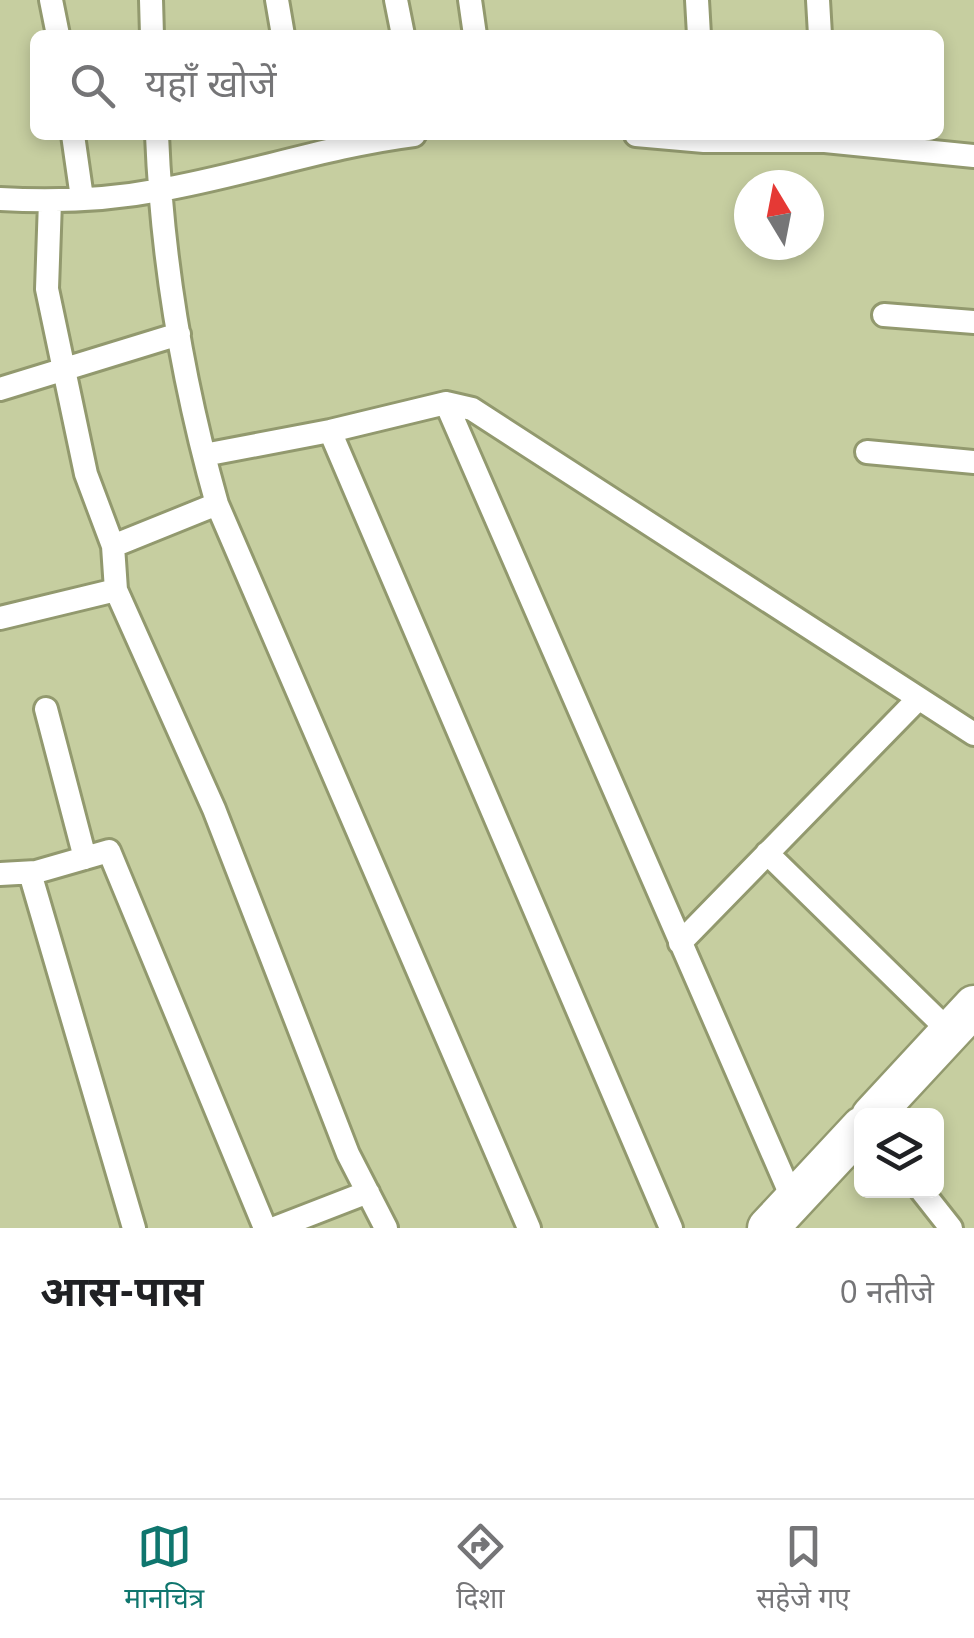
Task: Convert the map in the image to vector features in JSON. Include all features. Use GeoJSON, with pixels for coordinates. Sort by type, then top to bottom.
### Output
{"type":"FeatureCollection","features":[{"type":"Feature","properties":{"kind":"highway"},"geometry":{"type":"LineString","coordinates":[[879,1108],[962,1019]]}},
{"type":"Feature","properties":{"kind":"highway"},"geometry":{"type":"LineString","coordinates":[[789,1215],[854,1137]]}},
{"type":"Feature","properties":{"kind":"street"},"geometry":{"type":"LineString","coordinates":[[51,0],[57,30]]}},
{"type":"Feature","properties":{"kind":"street"},"geometry":{"type":"LineString","coordinates":[[150,0],[152,30]]}},
{"type":"Feature","properties":{"kind":"street"},"geometry":{"type":"LineString","coordinates":[[278,0],[282,30]]}},
{"type":"Feature","properties":{"kind":"street"},"geometry":{"type":"LineString","coordinates":[[396,0],[402,30]]}},
{"type":"Feature","properties":{"kind":"street"},"geometry":{"type":"LineString","coordinates":[[470,0],[474,30]]}},
{"type":"Feature","properties":{"kind":"street"},"geometry":{"type":"LineString","coordinates":[[697,0],[698,30]]}},
{"type":"Feature","properties":{"kind":"street"},"geometry":{"type":"LineString","coordinates":[[818,0],[820,30]]}},
{"type":"Feature","properties":{"kind":"street"},"geometry":{"type":"LineString","coordinates":[[74,140],[82,198]]}},
{"type":"Feature","properties":{"kind":"street"},"geometry":{"type":"LineString","coordinates":[[157,140],[159,190],[179,334],[217,504],[530,1228]]}},
{"type":"Feature","properties":{"kind":"street"},"geometry":{"type":"LineString","coordinates":[[0,199],[50,202],[159,190],[299,146],[375,140]]}},
{"type":"Feature","properties":{"kind":"street"},"geometry":{"type":"LineString","coordinates":[[842,140],[974,156]]}},
{"type":"Feature","properties":{"kind":"street"},"geometry":{"type":"LineString","coordinates":[[50,202],[47,289],[86,474],[113,546],[116,590],[214,809],[348,1154],[383,1225]]}},
{"type":"Feature","properties":{"kind":"street"},"geometry":{"type":"LineString","coordinates":[[884,315],[974,322]]}},
{"type":"Feature","properties":{"kind":"street"},"geometry":{"type":"LineString","coordinates":[[0,389],[179,334]]}},
{"type":"Feature","properties":{"kind":"street"},"geometry":{"type":"LineString","coordinates":[[204,456],[446,403],[472,409],[974,734]]}},
{"type":"Feature","properties":{"kind":"street"},"geometry":{"type":"LineString","coordinates":[[446,403],[680,943],[789,1215]]}},
{"type":"Feature","properties":{"kind":"street"},"geometry":{"type":"LineString","coordinates":[[330,431],[671,1228]]}},
{"type":"Feature","properties":{"kind":"street"},"geometry":{"type":"LineString","coordinates":[[867,452],[974,462]]}},
{"type":"Feature","properties":{"kind":"street"},"geometry":{"type":"LineString","coordinates":[[113,546],[217,504]]}},
{"type":"Feature","properties":{"kind":"street"},"geometry":{"type":"LineString","coordinates":[[0,618],[116,590]]}},
{"type":"Feature","properties":{"kind":"street"},"geometry":{"type":"LineString","coordinates":[[680,943],[917,700]]}},
{"type":"Feature","properties":{"kind":"street"},"geometry":{"type":"LineString","coordinates":[[46,709],[86,858]]}},
{"type":"Feature","properties":{"kind":"street"},"geometry":{"type":"LineString","coordinates":[[0,874],[30,872],[108,851],[266,1228]]}},
{"type":"Feature","properties":{"kind":"street"},"geometry":{"type":"LineString","coordinates":[[767,852],[962,1019]]}},
{"type":"Feature","properties":{"kind":"street"},"geometry":{"type":"LineString","coordinates":[[30,872],[134,1228]]}},
{"type":"Feature","properties":{"kind":"street"},"geometry":{"type":"LineString","coordinates":[[275,1228],[368,1192]]}},
{"type":"Feature","properties":{"kind":"street"},"geometry":{"type":"LineString","coordinates":[[927,1198],[951,1228]]}}]}
